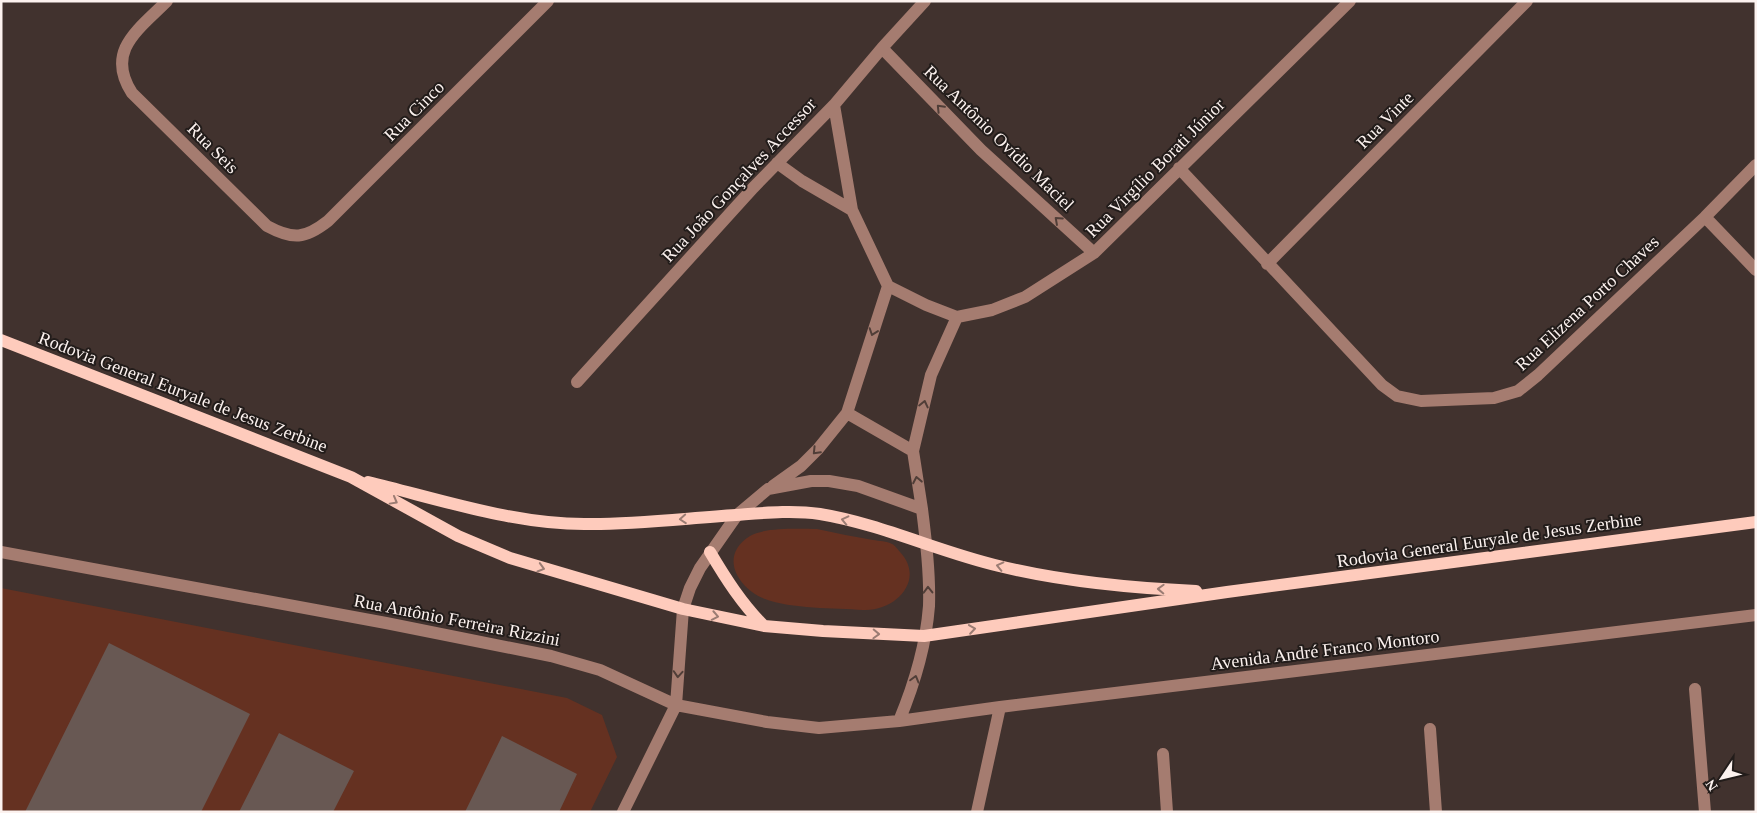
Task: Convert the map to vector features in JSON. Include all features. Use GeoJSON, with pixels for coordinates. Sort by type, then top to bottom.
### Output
{"type":"FeatureCollection","features":[{"type":"Feature","properties":{"kind":"main road","name":"Rodovia General Euryale de Jesus Zerbine"},"geometry":{"type":"LineString","coordinates":[[1,340],[351,477],[499,514],[543,522],[591,524],[775,512],[819,514],[862,524],[998,566],[1076,581],[1135,588],[1227,592]]}},
{"type":"Feature","properties":{"kind":"main road","name":"Rodovia General Euryale de Jesus Zerbine"},"geometry":{"type":"LineString","coordinates":[[351,477],[458,536],[510,558],[683,609],[764,626],[924,636],[1227,592],[1756,522]]}},
{"type":"Feature","properties":{"kind":"main road"},"geometry":{"type":"LineString","coordinates":[[710,552],[732,588],[764,626]]}},
{"type":"Feature","properties":{"kind":"street","name":"Rua Seis"},"geometry":{"type":"LineString","coordinates":[[167,1],[132,37],[124,50],[120,66],[124,81],[132,93],[267,226],[281,234],[298,237]]}},
{"type":"Feature","properties":{"kind":"street","name":"Rua Cinco"},"geometry":{"type":"LineString","coordinates":[[298,237],[314,232],[328,222],[548,1]]}},
{"type":"Feature","properties":{"kind":"street","name":"Rua João Gonçalves Accessor"},"geometry":{"type":"LineString","coordinates":[[577,382],[777,163],[834,105],[925,1]]}},
{"type":"Feature","properties":{"kind":"street","name":"Rua Virgílio Borati Júnior"},"geometry":{"type":"LineString","coordinates":[[957,317],[992,310],[1026,296],[1094,252],[1350,1]]}},
{"type":"Feature","properties":{"kind":"street","name":"Rua Vinte"},"geometry":{"type":"LineString","coordinates":[[1268,264],[1526,1]]}},
{"type":"Feature","properties":{"kind":"street","name":"Rua Antônio Ovídio Maciel"},"geometry":{"type":"LineString","coordinates":[[882,48],[982,150],[1094,252]]}},
{"type":"Feature","properties":{"kind":"street"},"geometry":{"type":"LineString","coordinates":[[834,105],[852,210],[888,286],[926,305],[957,317],[931,375],[913,451],[927,544],[928,606],[924,636],[911,693],[899,721]]}},
{"type":"Feature","properties":{"kind":"street"},"geometry":{"type":"LineString","coordinates":[[777,163],[802,181],[852,210]]}},
{"type":"Feature","properties":{"kind":"street","name":"Rua Elizena Porto Chaves"},"geometry":{"type":"LineString","coordinates":[[1179,168],[1382,385],[1398,396],[1421,401],[1494,398],[1518,391],[1538,375],[1705,217],[1756,165]]}},
{"type":"Feature","properties":{"kind":"street"},"geometry":{"type":"LineString","coordinates":[[1705,217],[1756,270]]}},
{"type":"Feature","properties":{"kind":"street"},"geometry":{"type":"LineString","coordinates":[[623,812],[676,705],[683,609],[690,588],[700,568],[737,515],[768,489],[801,466],[818,449],[847,413],[888,286]]}},
{"type":"Feature","properties":{"kind":"street"},"geometry":{"type":"LineString","coordinates":[[847,413],[913,451]]}},
{"type":"Feature","properties":{"kind":"street"},"geometry":{"type":"LineString","coordinates":[[768,489],[812,481],[829,481],[858,486],[922,510]]}},
{"type":"Feature","properties":{"kind":"street","name":"Rua Antônio Ferreira Rizzini"},"geometry":{"type":"LineString","coordinates":[[1,552],[386,623],[551,656],[600,670],[676,705],[767,722],[819,728],[899,721]]}},
{"type":"Feature","properties":{"kind":"street","name":"Avenida André Franco Montoro"},"geometry":{"type":"LineString","coordinates":[[899,721],[1756,615]]}},
{"type":"Feature","properties":{"kind":"street"},"geometry":{"type":"LineString","coordinates":[[1695,689],[1705,812]]}},
{"type":"Feature","properties":{"kind":"street"},"geometry":{"type":"LineString","coordinates":[[977,812],[1000,707]]}},
{"type":"Feature","properties":{"kind":"street"},"geometry":{"type":"LineString","coordinates":[[1430,729],[1436,812]]}},
{"type":"Feature","properties":{"kind":"street"},"geometry":{"type":"LineString","coordinates":[[1163,754],[1167,812]]}},
{"type":"Feature","properties":{"kind":"shaded area"},"geometry":{"type":"Polygon","coordinates":[[[817,529],[893,545],[907,563],[910,573],[908,583],[903,592],[896,600],[886,606],[875,609],[813,607],[787,605],[765,599],[755,594],[740,580],[735,571],[735,553],[740,544],[750,536],[773,530],[817,529]]]}},
{"type":"Feature","properties":{"kind":"shaded area"},"geometry":{"type":"Polygon","coordinates":[[[1,588],[567,698],[602,715],[617,757],[590,812],[1,812],[1,588]]]}},
{"type":"Feature","properties":{"kind":"building"},"geometry":{"type":"Polygon","coordinates":[[[109,643],[250,714],[201,812],[25,812],[109,643]]]}},
{"type":"Feature","properties":{"kind":"building"},"geometry":{"type":"Polygon","coordinates":[[[279,733],[354,771],[333,812],[239,812],[279,733]]]}},
{"type":"Feature","properties":{"kind":"building"},"geometry":{"type":"Polygon","coordinates":[[[502,736],[577,774],[559,812],[465,812],[502,736]]]}}]}
